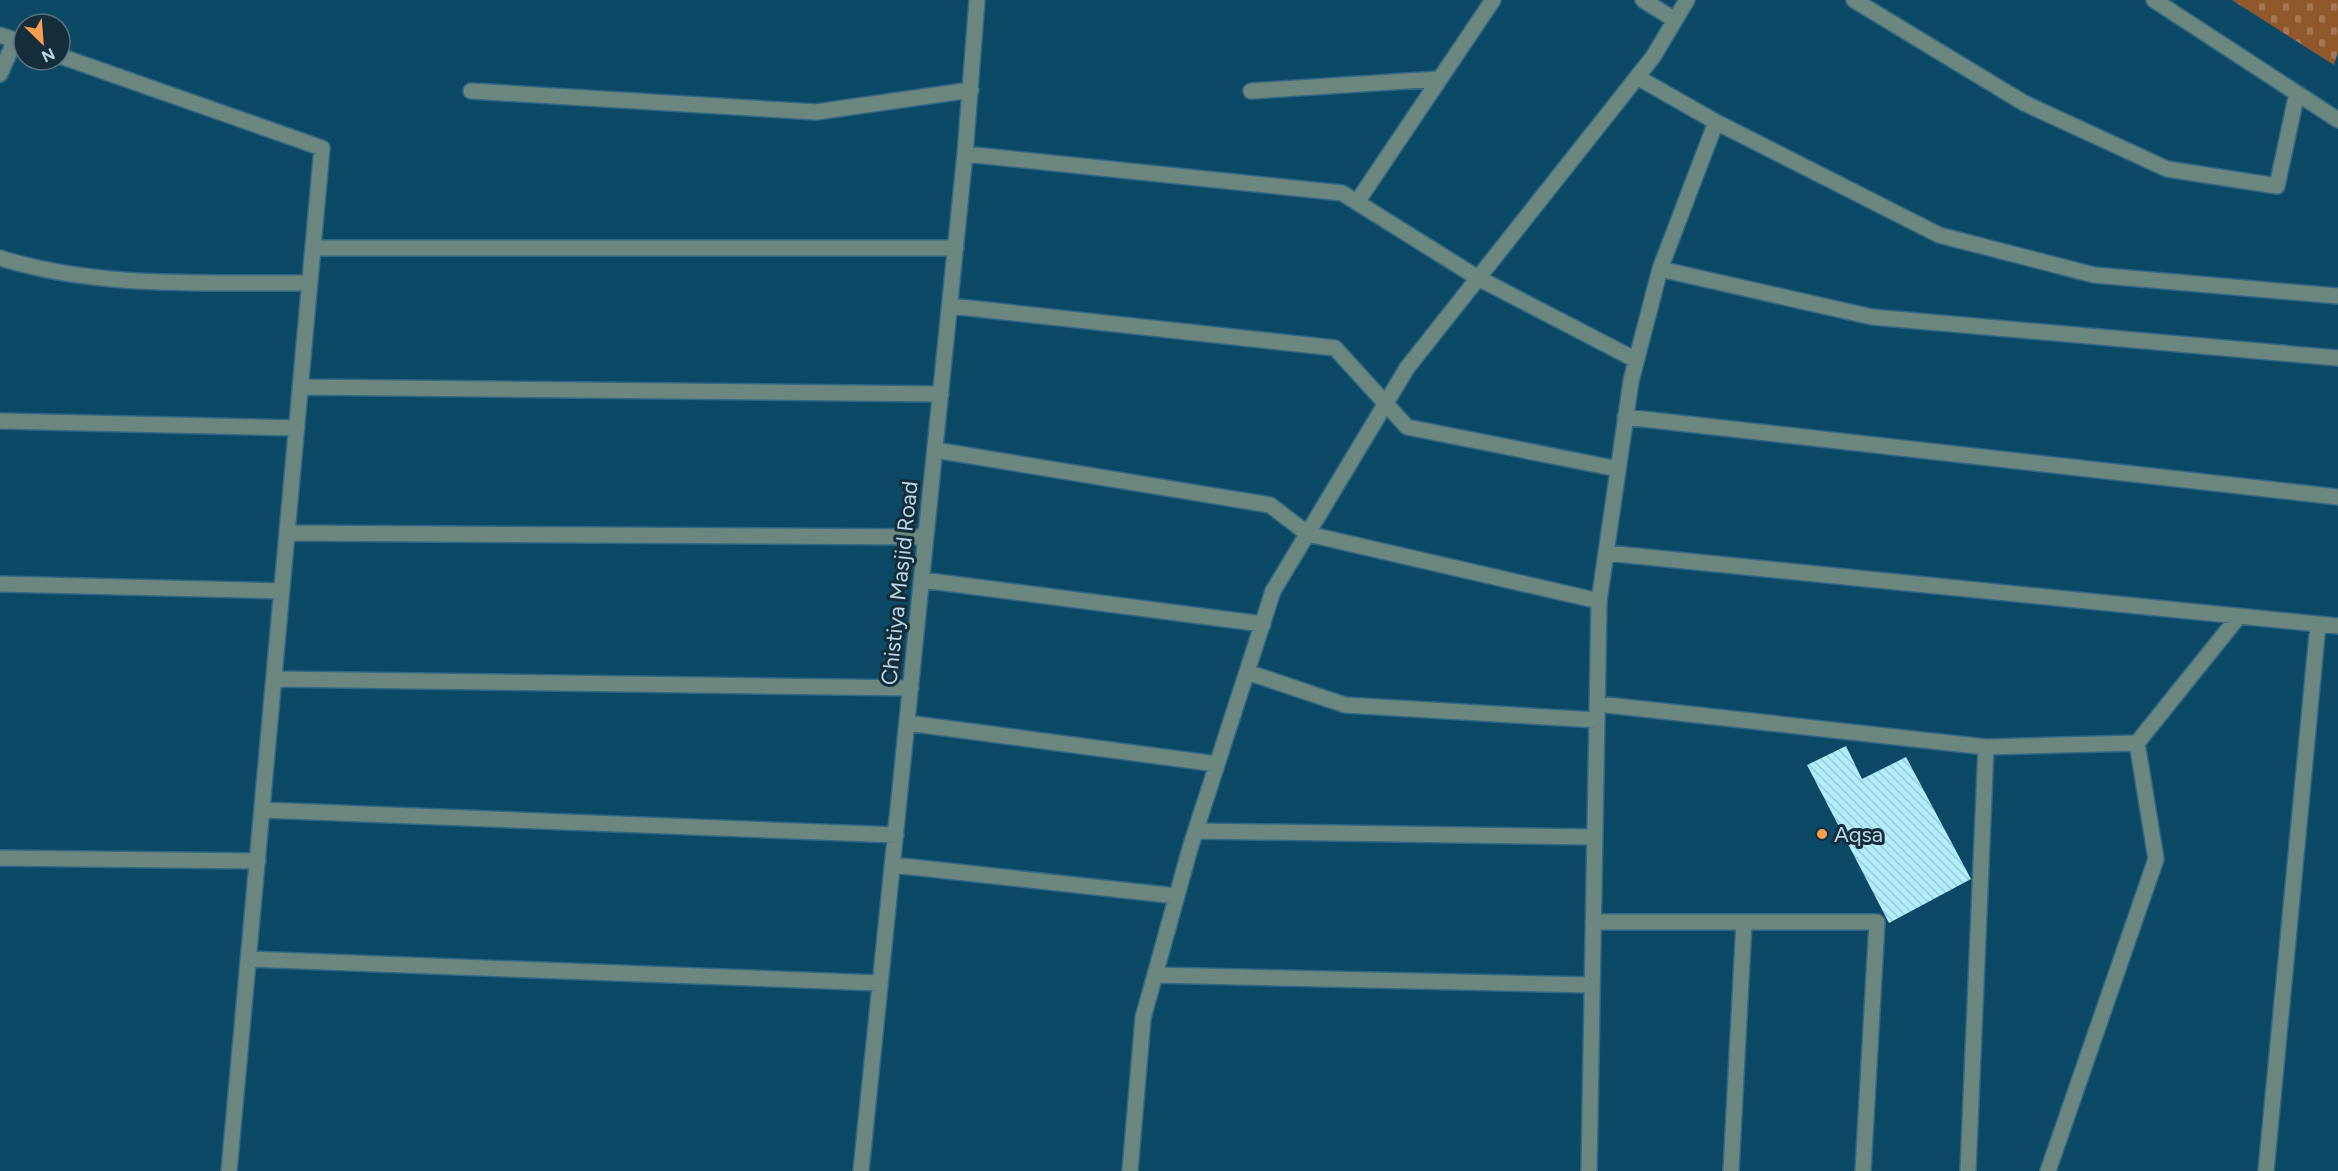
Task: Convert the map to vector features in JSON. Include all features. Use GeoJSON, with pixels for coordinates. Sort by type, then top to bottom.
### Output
{"type":"FeatureCollection","features":[{"type":"Feature","properties":{"kind":"street","name":"Chistiya Masjid Road"},"geometry":{"type":"LineString","coordinates":[[861,1171],[956,248],[977,0]]}},
{"type":"Feature","properties":{"kind":"street"},"geometry":{"type":"LineString","coordinates":[[1357,202],[1493,0]]}},
{"type":"Feature","properties":{"kind":"street"},"geometry":{"type":"LineString","coordinates":[[1643,0],[1675,20]]}},
{"type":"Feature","properties":{"kind":"street"},"geometry":{"type":"LineString","coordinates":[[1130,1171],[1143,1018],[1196,831],[1273,591],[1407,368],[1653,57],[1687,0]]}},
{"type":"Feature","properties":{"kind":"street"},"geometry":{"type":"LineString","coordinates":[[1854,0],[2024,103],[2167,169],[2277,186],[2297,93]]}},
{"type":"Feature","properties":{"kind":"street"},"geometry":{"type":"LineString","coordinates":[[2154,0],[2338,120]]}},
{"type":"Feature","properties":{"kind":"street"},"geometry":{"type":"LineString","coordinates":[[0,74],[12,55]]}},
{"type":"Feature","properties":{"kind":"street"},"geometry":{"type":"LineString","coordinates":[[72,60],[322,148],[229,1171]]}},
{"type":"Feature","properties":{"kind":"street"},"geometry":{"type":"LineString","coordinates":[[1637,77],[1716,122],[1940,235],[2094,275],[2338,296]]}},
{"type":"Feature","properties":{"kind":"street"},"geometry":{"type":"LineString","coordinates":[[1251,91],[1440,79]]}},
{"type":"Feature","properties":{"kind":"street"},"geometry":{"type":"LineString","coordinates":[[471,91],[816,112],[971,90]]}},
{"type":"Feature","properties":{"kind":"street"},"geometry":{"type":"LineString","coordinates":[[1589,1171],[1599,601],[1625,417],[1636,360],[1660,269],[1716,122]]}},
{"type":"Feature","properties":{"kind":"street"},"geometry":{"type":"LineString","coordinates":[[965,154],[1342,193],[1478,278],[1636,360]]}},
{"type":"Feature","properties":{"kind":"street"},"geometry":{"type":"LineString","coordinates":[[313,248],[956,248]]}},
{"type":"Feature","properties":{"kind":"street"},"geometry":{"type":"LineString","coordinates":[[0,258],[34,269],[115,280],[310,283]]}},
{"type":"Feature","properties":{"kind":"street"},"geometry":{"type":"LineString","coordinates":[[1660,269],[1872,317],[2338,358]]}},
{"type":"Feature","properties":{"kind":"street"},"geometry":{"type":"LineString","coordinates":[[950,306],[1335,348],[1407,427],[1618,469]]}},
{"type":"Feature","properties":{"kind":"street"},"geometry":{"type":"LineString","coordinates":[[300,387],[941,394]]}},
{"type":"Feature","properties":{"kind":"street"},"geometry":{"type":"LineString","coordinates":[[1625,417],[2338,497]]}},
{"type":"Feature","properties":{"kind":"street"},"geometry":{"type":"LineString","coordinates":[[0,421],[297,428]]}},
{"type":"Feature","properties":{"kind":"street"},"geometry":{"type":"LineString","coordinates":[[935,450],[1270,505],[1308,534],[1599,601]]}},
{"type":"Feature","properties":{"kind":"street"},"geometry":{"type":"LineString","coordinates":[[287,533],[926,537]]}},
{"type":"Feature","properties":{"kind":"street"},"geometry":{"type":"LineString","coordinates":[[1606,553],[2338,626]]}},
{"type":"Feature","properties":{"kind":"street"},"geometry":{"type":"LineString","coordinates":[[922,580],[1263,624]]}},
{"type":"Feature","properties":{"kind":"street"},"geometry":{"type":"LineString","coordinates":[[0,584],[282,591]]}},
{"type":"Feature","properties":{"kind":"street"},"geometry":{"type":"LineString","coordinates":[[2048,1171],[2156,859],[2137,743],[2239,616]]}},
{"type":"Feature","properties":{"kind":"street"},"geometry":{"type":"LineString","coordinates":[[2266,1171],[2318,624]]}},
{"type":"Feature","properties":{"kind":"street"},"geometry":{"type":"LineString","coordinates":[[1247,672],[1345,705],[1597,720]]}},
{"type":"Feature","properties":{"kind":"street"},"geometry":{"type":"LineString","coordinates":[[274,680],[911,688]]}},
{"type":"Feature","properties":{"kind":"street"},"geometry":{"type":"LineString","coordinates":[[1598,704],[1986,747],[2137,743]]}},
{"type":"Feature","properties":{"kind":"street"},"geometry":{"type":"LineString","coordinates":[[907,723],[1217,764]]}},
{"type":"Feature","properties":{"kind":"street"},"geometry":{"type":"LineString","coordinates":[[1968,1171],[1986,747]]}},
{"type":"Feature","properties":{"kind":"street"},"geometry":{"type":"LineString","coordinates":[[262,810],[896,835]]}},
{"type":"Feature","properties":{"kind":"street"},"geometry":{"type":"LineString","coordinates":[[1196,831],[1595,837]]}},
{"type":"Feature","properties":{"kind":"street"},"geometry":{"type":"LineString","coordinates":[[0,858],[258,861]]}},
{"type":"Feature","properties":{"kind":"street"},"geometry":{"type":"LineString","coordinates":[[893,865],[1177,896]]}},
{"type":"Feature","properties":{"kind":"street"},"geometry":{"type":"LineString","coordinates":[[1593,922],[1877,922],[1863,1171]]}},
{"type":"Feature","properties":{"kind":"street"},"geometry":{"type":"LineString","coordinates":[[1731,1171],[1744,922]]}},
{"type":"Feature","properties":{"kind":"street"},"geometry":{"type":"LineString","coordinates":[[248,959],[880,983]]}},
{"type":"Feature","properties":{"kind":"street"},"geometry":{"type":"LineString","coordinates":[[1155,975],[1592,985]]}},
{"type":"Feature","properties":{"kind":"green space"},"geometry":{"type":"Polygon","coordinates":[[[2232,0],[2338,0],[2338,52],[2334,65],[2232,0]]]}},
{"type":"Feature","properties":{"kind":"building"},"geometry":{"type":"Polygon","coordinates":[[[1846,746],[1862,779],[1906,757],[1971,879],[1889,923],[1807,765],[1846,746]]]}},
{"type":"Feature","properties":{"kind":"place","name":"Aqsa"},"geometry":{"type":"Point","coordinates":[1822,834]}}]}
